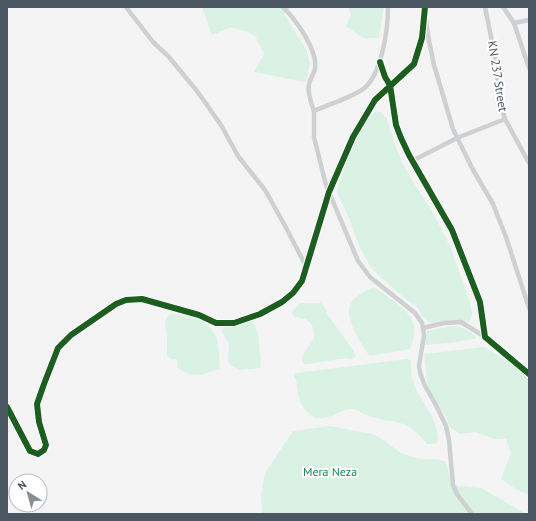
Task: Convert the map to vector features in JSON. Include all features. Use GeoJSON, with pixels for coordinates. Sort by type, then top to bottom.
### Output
{"type":"FeatureCollection","features":[{"type":"Feature","properties":{"kind":"street"},"geometry":{"type":"LineString","coordinates":[[126,7],[153,42],[168,56],[205,102],[221,125],[238,156],[265,190],[284,222],[307,268]]}},
{"type":"Feature","properties":{"kind":"street"},"geometry":{"type":"LineString","coordinates":[[283,7],[300,28],[311,46],[315,68],[309,85],[310,99],[314,111],[314,137],[329,192],[358,261],[370,277],[415,313],[422,323],[424,335],[419,366],[420,372],[424,384],[446,426],[449,440],[453,486],[472,514]]}},
{"type":"Feature","properties":{"kind":"street"},"geometry":{"type":"LineString","coordinates":[[314,111],[346,98],[363,89],[372,78],[380,62],[388,20],[388,7]]}},
{"type":"Feature","properties":{"kind":"street"},"geometry":{"type":"LineString","coordinates":[[7,407],[30,450],[38,454],[44,450],[46,445],[39,422],[37,404],[58,348],[71,335],[116,304],[126,300],[142,300],[199,314],[216,323],[234,323],[260,314],[282,302],[293,293],[302,281],[329,192],[358,128],[375,100],[414,64],[422,38],[425,7]]}},
{"type":"Feature","properties":{"kind":"street","name":"KN 237 Street"},"geometry":{"type":"LineString","coordinates":[[485,7],[496,62],[498,90],[505,119],[529,163]]}},
{"type":"Feature","properties":{"kind":"street"},"geometry":{"type":"LineString","coordinates":[[503,7],[514,23],[529,68]]}},
{"type":"Feature","properties":{"kind":"street"},"geometry":{"type":"LineString","coordinates":[[425,13],[434,65],[457,138],[493,204],[506,237],[529,308]]}},
{"type":"Feature","properties":{"kind":"street"},"geometry":{"type":"LineString","coordinates":[[514,23],[529,20]]}},
{"type":"Feature","properties":{"kind":"street"},"geometry":{"type":"LineString","coordinates":[[380,62],[385,77],[390,85],[396,125],[401,138],[412,161],[452,230],[480,302],[485,337]]}},
{"type":"Feature","properties":{"kind":"street"},"geometry":{"type":"LineString","coordinates":[[412,161],[457,138],[505,119]]}},
{"type":"Feature","properties":{"kind":"street"},"geometry":{"type":"LineString","coordinates":[[423,328],[444,323],[461,322],[485,337],[529,374]]}},
{"type":"Feature","properties":{"kind":"green space"},"geometry":{"type":"Polygon","coordinates":[[[202,7],[292,7],[284,14],[306,49],[310,63],[306,82],[254,72],[264,54],[255,36],[231,27],[212,35],[202,7]]]}},
{"type":"Feature","properties":{"kind":"green space"},"geometry":{"type":"Polygon","coordinates":[[[348,7],[384,7],[379,38],[363,38],[346,26],[351,15],[348,7]]]}},
{"type":"Feature","properties":{"kind":"green space"},"geometry":{"type":"Polygon","coordinates":[[[376,111],[381,112],[387,119],[402,162],[432,211],[450,246],[470,303],[472,314],[470,320],[466,322],[461,320],[430,323],[423,317],[417,307],[403,297],[374,271],[360,248],[348,216],[337,193],[344,168],[353,146],[363,126],[369,117],[376,111]]]}},
{"type":"Feature","properties":{"kind":"green space"},"geometry":{"type":"Polygon","coordinates":[[[374,287],[396,302],[411,317],[414,325],[414,332],[410,349],[370,356],[359,340],[350,320],[350,305],[358,295],[374,287]]]}},
{"type":"Feature","properties":{"kind":"green space"},"geometry":{"type":"Polygon","coordinates":[[[300,303],[321,303],[327,314],[353,350],[356,356],[353,359],[346,358],[304,364],[302,361],[303,355],[312,342],[314,333],[313,327],[307,320],[295,317],[292,314],[293,310],[300,303]]]}},
{"type":"Feature","properties":{"kind":"green space"},"geometry":{"type":"Polygon","coordinates":[[[171,314],[184,315],[202,321],[211,329],[215,334],[217,341],[220,369],[198,375],[188,374],[177,367],[178,363],[176,359],[171,359],[167,356],[165,322],[167,317],[171,314]]]}},
{"type":"Feature","properties":{"kind":"green space"},"geometry":{"type":"Polygon","coordinates":[[[248,319],[253,322],[258,332],[261,365],[260,368],[239,370],[230,365],[228,361],[229,344],[222,332],[223,329],[229,324],[248,319]]]}},
{"type":"Feature","properties":{"kind":"green space"},"geometry":{"type":"Polygon","coordinates":[[[453,326],[466,329],[477,338],[457,342],[425,345],[427,331],[453,326]]]}},
{"type":"Feature","properties":{"kind":"green space"},"geometry":{"type":"Polygon","coordinates":[[[485,347],[529,376],[529,495],[514,488],[501,479],[511,453],[506,439],[494,439],[475,432],[459,434],[450,427],[445,415],[428,387],[424,354],[485,347]]]}},
{"type":"Feature","properties":{"kind":"green space"},"geometry":{"type":"Polygon","coordinates":[[[407,359],[411,361],[414,384],[436,427],[438,442],[435,444],[427,444],[420,435],[401,423],[369,416],[355,409],[346,410],[326,418],[317,418],[306,411],[300,402],[294,374],[407,359]]]}},
{"type":"Feature","properties":{"kind":"green space","name":"Mera Neza"},"geometry":{"type":"Polygon","coordinates":[[[330,426],[376,435],[401,453],[419,459],[445,461],[453,485],[481,488],[526,514],[262,514],[261,496],[265,473],[293,431],[330,426]]]}},
{"type":"Feature","properties":{"kind":"cycle path"},"geometry":{"type":"LineString","coordinates":[[7,407],[30,451],[38,454],[44,450],[46,445],[39,422],[37,404],[58,348],[71,335],[116,304],[126,300],[142,299],[199,315],[216,323],[234,323],[260,314],[282,302],[293,293],[302,281],[329,192],[353,137],[375,100],[414,64],[422,38],[425,7]]}},
{"type":"Feature","properties":{"kind":"cycle path"},"geometry":{"type":"LineString","coordinates":[[380,62],[385,77],[390,85],[396,125],[401,138],[409,155],[452,230],[480,302],[485,337],[529,374]]}}]}
